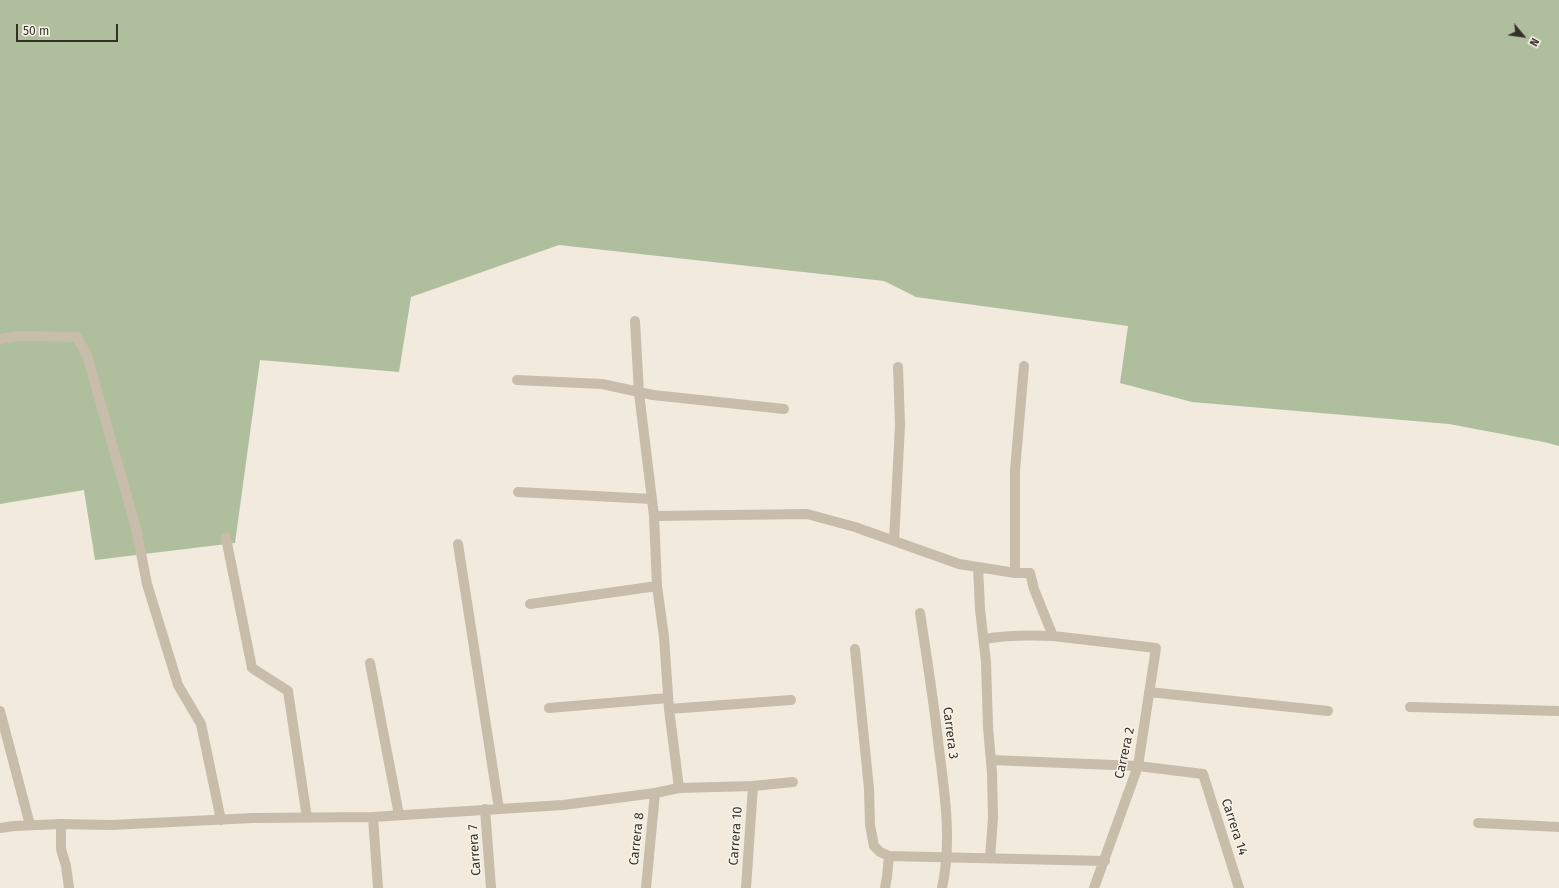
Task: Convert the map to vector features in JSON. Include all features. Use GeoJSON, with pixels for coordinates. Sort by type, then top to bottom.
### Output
{"type":"FeatureCollection","features":[{"type":"Feature","properties":{"kind":"street"},"geometry":{"type":"LineString","coordinates":[[635,321],[639,393],[654,516],[657,586],[664,637],[669,709],[679,788]]}},
{"type":"Feature","properties":{"kind":"street"},"geometry":{"type":"LineString","coordinates":[[0,339],[17,336],[77,337],[87,355],[136,528],[147,584],[178,685],[202,724],[221,820]]}},
{"type":"Feature","properties":{"kind":"street"},"geometry":{"type":"LineString","coordinates":[[894,541],[900,425],[898,366]]}},
{"type":"Feature","properties":{"kind":"street"},"geometry":{"type":"LineString","coordinates":[[1015,572],[1015,470],[1024,366]]}},
{"type":"Feature","properties":{"kind":"street"},"geometry":{"type":"LineString","coordinates":[[517,380],[602,384],[639,393],[784,409]]}},
{"type":"Feature","properties":{"kind":"street"},"geometry":{"type":"LineString","coordinates":[[518,492],[652,499]]}},
{"type":"Feature","properties":{"kind":"street"},"geometry":{"type":"LineString","coordinates":[[654,516],[807,514],[855,526],[959,564],[1030,573],[1034,589],[1053,636],[1023,635],[1001,636],[984,639]]}},
{"type":"Feature","properties":{"kind":"street"},"geometry":{"type":"LineString","coordinates":[[226,538],[252,668],[288,691],[307,818]]}},
{"type":"Feature","properties":{"kind":"street"},"geometry":{"type":"LineString","coordinates":[[458,544],[499,809]]}},
{"type":"Feature","properties":{"kind":"street"},"geometry":{"type":"LineString","coordinates":[[978,567],[980,609],[986,662],[988,727],[991,760],[993,818],[990,858]]}},
{"type":"Feature","properties":{"kind":"street"},"geometry":{"type":"LineString","coordinates":[[530,604],[657,586]]}},
{"type":"Feature","properties":{"kind":"street","name":"Carrera 3"},"geometry":{"type":"LineString","coordinates":[[920,613],[946,803],[946,858],[942,888]]}},
{"type":"Feature","properties":{"kind":"street","name":"Carrera 2"},"geometry":{"type":"LineString","coordinates":[[1053,636],[1156,648],[1138,766],[1094,888]]}},
{"type":"Feature","properties":{"kind":"street"},"geometry":{"type":"LineString","coordinates":[[855,649],[869,789],[870,825],[874,846],[880,852],[889,856],[1105,861]]}},
{"type":"Feature","properties":{"kind":"street"},"geometry":{"type":"LineString","coordinates":[[370,663],[399,815]]}},
{"type":"Feature","properties":{"kind":"street"},"geometry":{"type":"LineString","coordinates":[[1149,692],[1328,711]]}},
{"type":"Feature","properties":{"kind":"street"},"geometry":{"type":"LineString","coordinates":[[548,708],[668,698]]}},
{"type":"Feature","properties":{"kind":"street"},"geometry":{"type":"LineString","coordinates":[[669,709],[791,700]]}},
{"type":"Feature","properties":{"kind":"street"},"geometry":{"type":"LineString","coordinates":[[1410,707],[1559,711]]}},
{"type":"Feature","properties":{"kind":"street"},"geometry":{"type":"LineString","coordinates":[[0,711],[30,825]]}},
{"type":"Feature","properties":{"kind":"street"},"geometry":{"type":"LineString","coordinates":[[991,760],[1138,766]]}},
{"type":"Feature","properties":{"kind":"street","name":"Carrera 14"},"geometry":{"type":"LineString","coordinates":[[1138,766],[1203,774],[1239,888]]}},
{"type":"Feature","properties":{"kind":"street"},"geometry":{"type":"LineString","coordinates":[[0,828],[61,824],[111,825],[221,820],[373,817],[563,805],[655,793],[679,788],[753,786],[793,782]]}},
{"type":"Feature","properties":{"kind":"street","name":"Carrera 10"},"geometry":{"type":"LineString","coordinates":[[746,888],[753,786]]}},
{"type":"Feature","properties":{"kind":"street","name":"Carrera 8"},"geometry":{"type":"LineString","coordinates":[[646,888],[655,793]]}},
{"type":"Feature","properties":{"kind":"street","name":"Carrera 7"},"geometry":{"type":"LineString","coordinates":[[485,809],[491,888]]}},
{"type":"Feature","properties":{"kind":"street"},"geometry":{"type":"LineString","coordinates":[[373,817],[378,888]]}},
{"type":"Feature","properties":{"kind":"street"},"geometry":{"type":"LineString","coordinates":[[1478,823],[1559,827]]}},
{"type":"Feature","properties":{"kind":"street"},"geometry":{"type":"LineString","coordinates":[[61,824],[61,849],[66,866],[69,888]]}},
{"type":"Feature","properties":{"kind":"street"},"geometry":{"type":"LineString","coordinates":[[885,888],[889,856]]}},
{"type":"Feature","properties":{"kind":"green space"},"geometry":{"type":"Polygon","coordinates":[[[0,0],[1559,0],[1559,446],[1449,424],[1192,402],[1120,383],[1128,326],[916,297],[884,281],[559,245],[411,297],[399,372],[260,360],[235,543],[95,560],[84,490],[0,504],[0,0]]]}}]}
